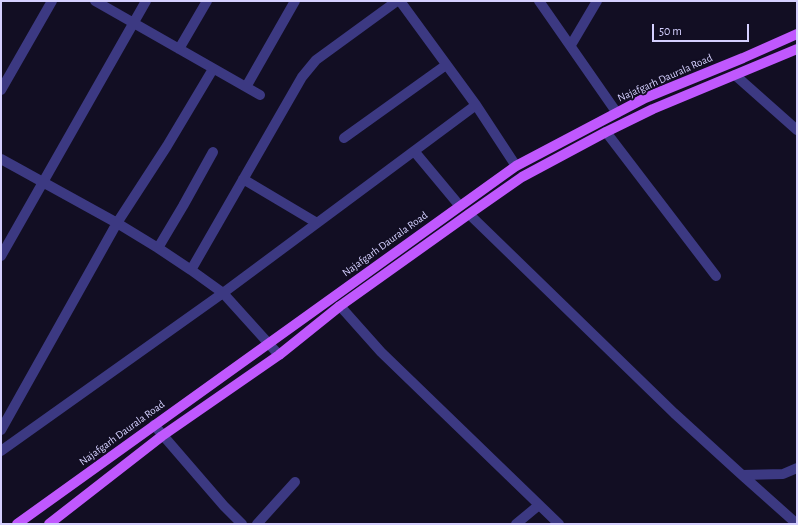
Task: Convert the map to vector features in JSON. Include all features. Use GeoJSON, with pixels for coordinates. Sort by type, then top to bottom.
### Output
{"type":"FeatureCollection","features":[{"type":"Feature","properties":{"kind":"main road","name":"Najafgarh Daurala Road"},"geometry":{"type":"LineString","coordinates":[[17,524],[459,205],[516,166],[645,98],[797,34]]}},
{"type":"Feature","properties":{"kind":"main road","name":"Najafgarh Daurala Road"},"geometry":{"type":"LineString","coordinates":[[49,524],[162,436],[279,355],[340,306],[522,177],[653,108],[797,49]]}},
{"type":"Feature","properties":{"kind":"street"},"geometry":{"type":"LineString","coordinates":[[1,90],[52,1]]}},
{"type":"Feature","properties":{"kind":"street"},"geometry":{"type":"LineString","coordinates":[[95,1],[260,95]]}},
{"type":"Feature","properties":{"kind":"street"},"geometry":{"type":"LineString","coordinates":[[1,256],[146,1]]}},
{"type":"Feature","properties":{"kind":"street"},"geometry":{"type":"LineString","coordinates":[[179,49],[207,1]]}},
{"type":"Feature","properties":{"kind":"street"},"geometry":{"type":"LineString","coordinates":[[246,87],[295,1]]}},
{"type":"Feature","properties":{"kind":"street"},"geometry":{"type":"LineString","coordinates":[[191,270],[302,77],[316,60],[396,1]]}},
{"type":"Feature","properties":{"kind":"street"},"geometry":{"type":"LineString","coordinates":[[400,1],[476,104],[516,166]]}},
{"type":"Feature","properties":{"kind":"street"},"geometry":{"type":"LineString","coordinates":[[539,1],[618,113]]}},
{"type":"Feature","properties":{"kind":"street"},"geometry":{"type":"LineString","coordinates":[[571,45],[597,1]]}},
{"type":"Feature","properties":{"kind":"street"},"geometry":{"type":"LineString","coordinates":[[344,138],[446,65]]}},
{"type":"Feature","properties":{"kind":"street"},"geometry":{"type":"LineString","coordinates":[[1,430],[117,223],[167,146],[213,69]]}},
{"type":"Feature","properties":{"kind":"street"},"geometry":{"type":"LineString","coordinates":[[735,75],[797,130]]}},
{"type":"Feature","properties":{"kind":"street"},"geometry":{"type":"LineString","coordinates":[[1,452],[223,293],[476,104]]}},
{"type":"Feature","properties":{"kind":"street"},"geometry":{"type":"LineString","coordinates":[[606,132],[716,276]]}},
{"type":"Feature","properties":{"kind":"street"},"geometry":{"type":"LineString","coordinates":[[414,151],[459,205]]}},
{"type":"Feature","properties":{"kind":"street"},"geometry":{"type":"LineString","coordinates":[[158,248],[213,152]]}},
{"type":"Feature","properties":{"kind":"street"},"geometry":{"type":"LineString","coordinates":[[1,159],[117,223],[191,270],[223,293],[279,355]]}},
{"type":"Feature","properties":{"kind":"street"},"geometry":{"type":"LineString","coordinates":[[244,179],[317,223]]}},
{"type":"Feature","properties":{"kind":"street"},"geometry":{"type":"LineString","coordinates":[[469,214],[622,364],[797,524]]}},
{"type":"Feature","properties":{"kind":"street"},"geometry":{"type":"LineString","coordinates":[[340,306],[381,352],[559,524]]}},
{"type":"Feature","properties":{"kind":"street"},"geometry":{"type":"LineString","coordinates":[[154,425],[224,506],[242,524]]}},
{"type":"Feature","properties":{"kind":"street"},"geometry":{"type":"LineString","coordinates":[[742,475],[783,474],[797,468]]}},
{"type":"Feature","properties":{"kind":"street"},"geometry":{"type":"LineString","coordinates":[[258,524],[295,482]]}},
{"type":"Feature","properties":{"kind":"street"},"geometry":{"type":"LineString","coordinates":[[516,524],[539,505]]}}]}
